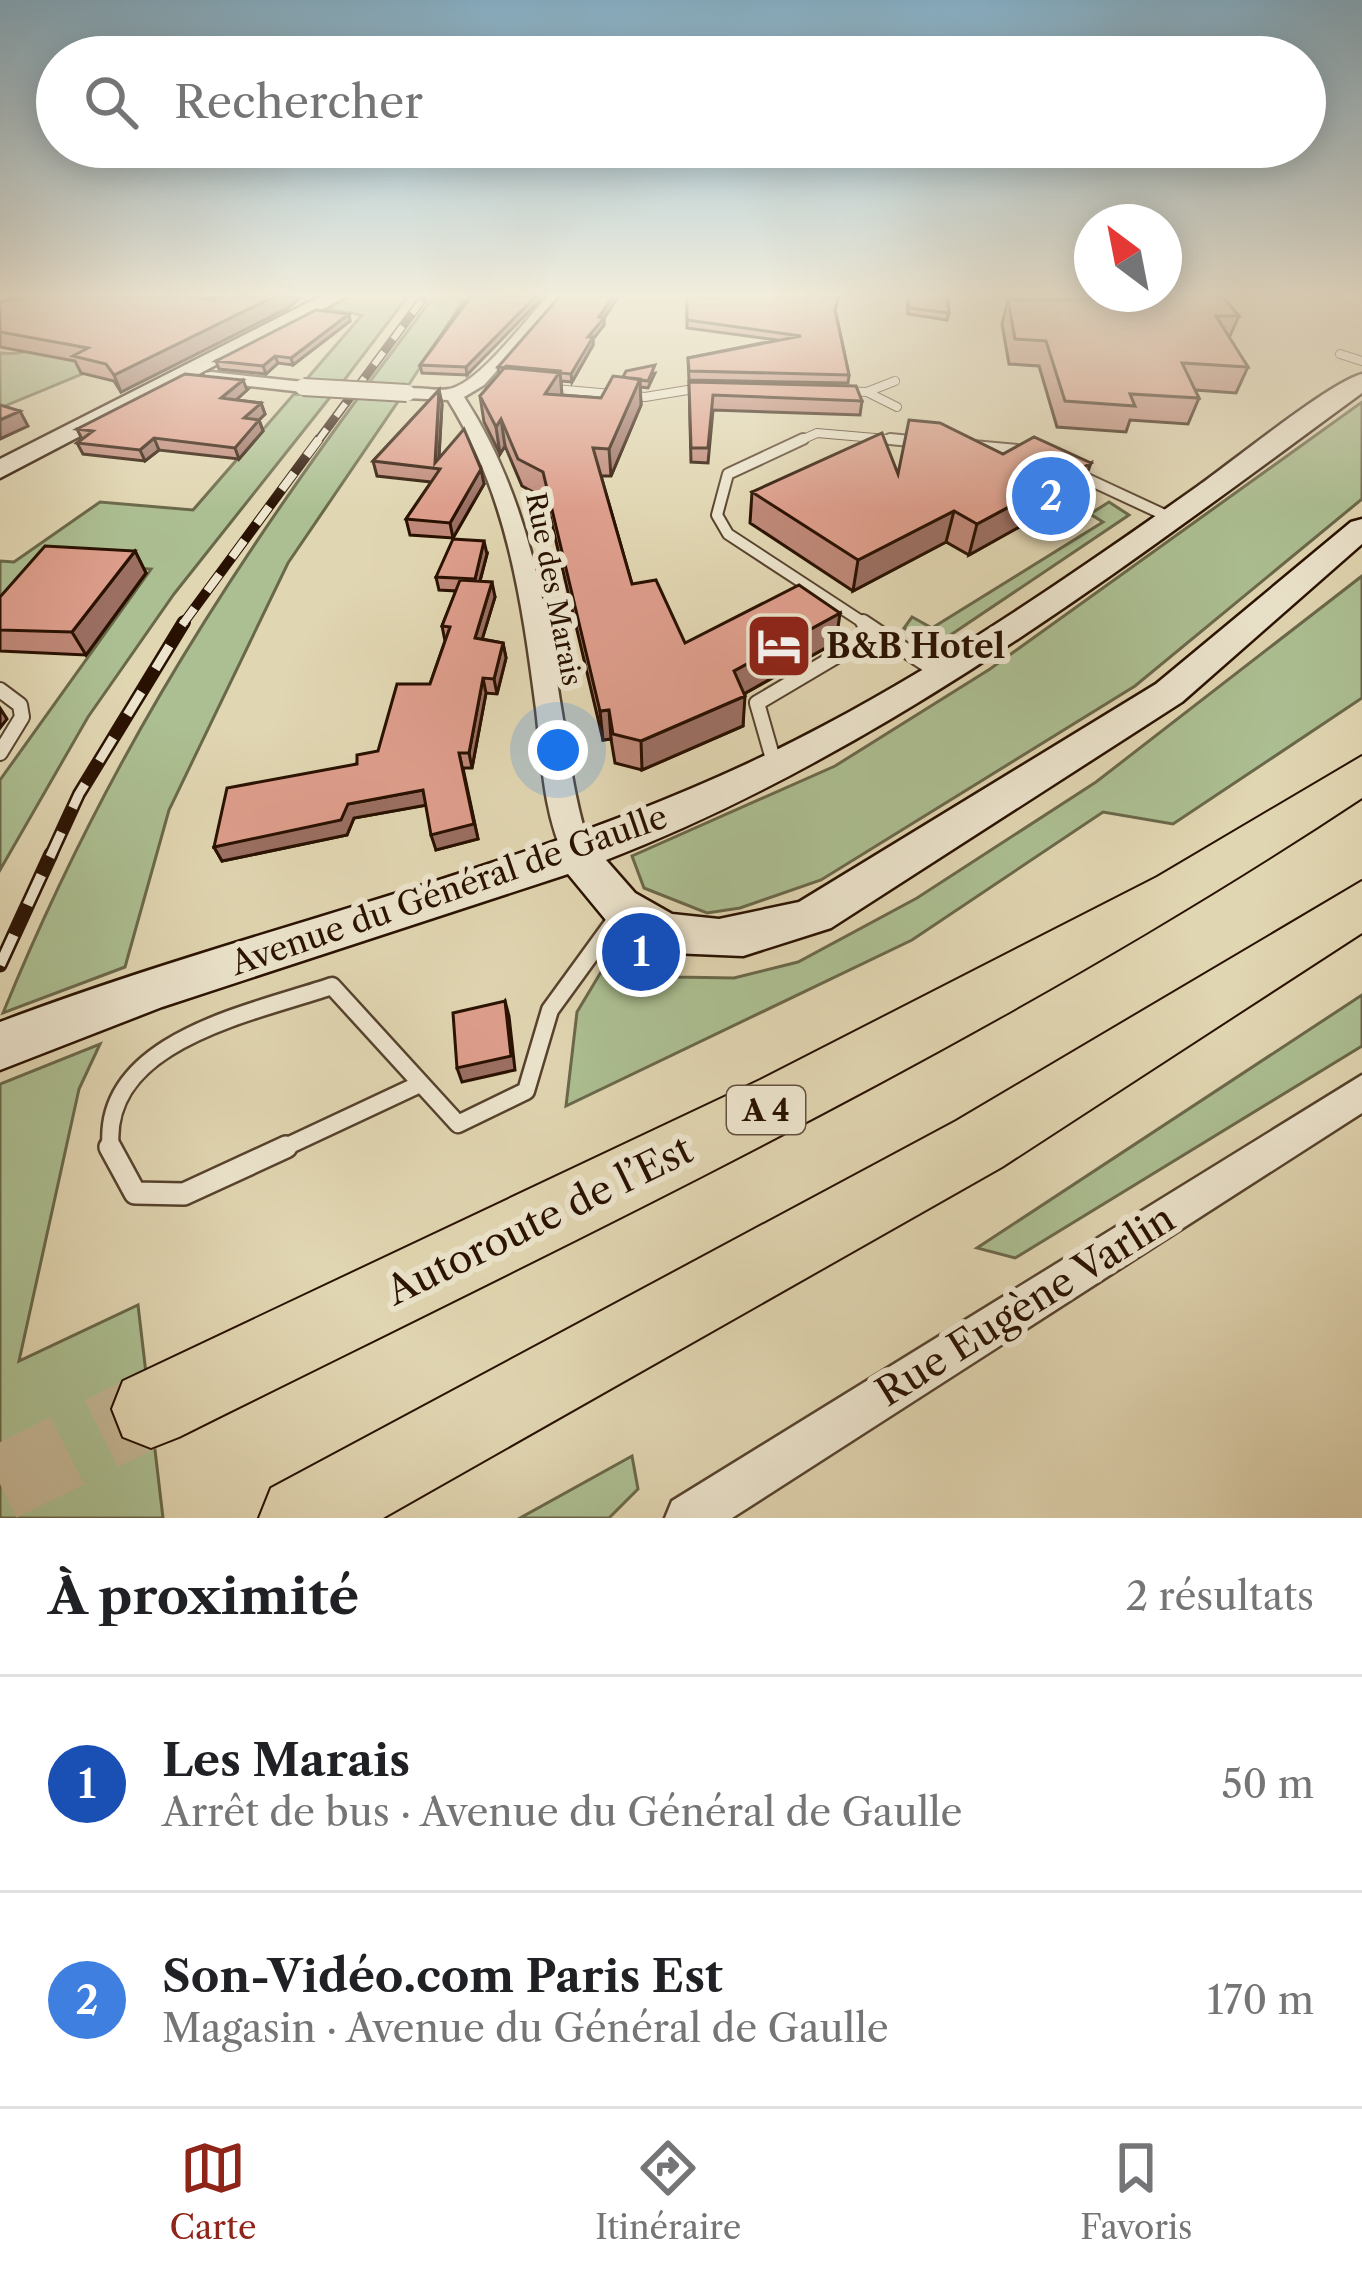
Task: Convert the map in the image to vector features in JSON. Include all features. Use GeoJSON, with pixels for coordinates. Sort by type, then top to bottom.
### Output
{"type":"FeatureCollection","features":[{"type":"Feature","properties":{"kind":"highway","name":"Autoroute de l’Est"},"geometry":{"type":"LineString","coordinates":[[151,1409],[783,1102],[1176,893],[1362,774]]}},
{"type":"Feature","properties":{"kind":"highway"},"geometry":{"type":"LineString","coordinates":[[301,1518],[943,1165],[1249,980],[1362,904]]}},
{"type":"Feature","properties":{"kind":"main road"},"geometry":{"type":"LineString","coordinates":[[0,470],[203,367]]}},
{"type":"Feature","properties":{"kind":"main road","name":"Avenue du Général de Gaulle"},"geometry":{"type":"LineString","coordinates":[[0,1046],[148,989],[577,854],[811,753],[1169,517],[1362,377]]}},
{"type":"Feature","properties":{"kind":"main road"},"geometry":{"type":"LineString","coordinates":[[577,854],[622,910],[664,931],[706,941],[758,937],[814,915],[1169,694],[1354,545]]}},
{"type":"Feature","properties":{"kind":"street"},"geometry":{"type":"LineString","coordinates":[[188,375],[454,395],[491,367]]}},
{"type":"Feature","properties":{"kind":"street","name":"Rue des Marais"},"geometry":{"type":"LineString","coordinates":[[454,395],[481,428],[506,493],[564,817],[577,854]]}},
{"type":"Feature","properties":{"kind":"street","name":"Rue Eugène Varlin"},"geometry":{"type":"LineString","coordinates":[[688,1518],[1362,1092]]}},
{"type":"Feature","properties":{"kind":"lane"},"geometry":{"type":"LineString","coordinates":[[478,381],[500,383]]}},
{"type":"Feature","properties":{"kind":"lane"},"geometry":{"type":"LineString","coordinates":[[823,391],[867,392],[896,381]]}},
{"type":"Feature","properties":{"kind":"lane"},"geometry":{"type":"LineString","coordinates":[[521,385],[630,397],[714,388]]}},
{"type":"Feature","properties":{"kind":"lane"},"geometry":{"type":"LineString","coordinates":[[867,392],[898,407]]}},
{"type":"Feature","properties":{"kind":"lane"},"geometry":{"type":"LineString","coordinates":[[934,443],[817,434],[728,474],[716,515],[728,534],[938,672]]}},
{"type":"Feature","properties":{"kind":"lane"},"geometry":{"type":"LineString","coordinates":[[957,445],[1028,451],[1169,517]]}},
{"type":"Feature","properties":{"kind":"lane"},"geometry":{"type":"LineString","coordinates":[[776,769],[757,703],[877,632]]}},
{"type":"Feature","properties":{"kind":"lane"},"geometry":{"type":"LineString","coordinates":[[0,690],[20,705],[22,717],[0,753]]}},
{"type":"Feature","properties":{"kind":"lane"},"geometry":{"type":"LineString","coordinates":[[420,1084],[184,1194],[135,1193],[110,1161],[107,1114],[122,1079],[163,1049],[332,986],[458,1124],[526,1091],[550,1010],[622,910]]}},
{"type":"Feature","properties":{"kind":"green space"},"geometry":{"type":"Polygon","coordinates":[[[0,367],[100,367],[0,408],[0,367]]]}},
{"type":"Feature","properties":{"kind":"green space"},"geometry":{"type":"Polygon","coordinates":[[[317,367],[354,367],[342,383],[305,381],[317,367]]]}},
{"type":"Feature","properties":{"kind":"green space"},"geometry":{"type":"Polygon","coordinates":[[[381,367],[420,367],[408,386],[368,384],[381,367]]]}},
{"type":"Feature","properties":{"kind":"green space"},"geometry":{"type":"Polygon","coordinates":[[[294,394],[331,396],[174,594],[88,717],[0,870],[0,780],[151,569],[79,565],[0,599],[0,561],[14,562],[100,502],[193,510],[294,394]]]}},
{"type":"Feature","properties":{"kind":"green space"},"geometry":{"type":"Polygon","coordinates":[[[358,398],[399,400],[288,563],[169,810],[125,967],[3,1013],[77,848],[161,694],[254,546],[358,398]]]}},
{"type":"Feature","properties":{"kind":"green space"},"geometry":{"type":"Polygon","coordinates":[[[1362,402],[1362,499],[1135,686],[821,880],[740,908],[707,913],[644,888],[632,856],[835,766],[990,669],[1362,402]]]}},
{"type":"Feature","properties":{"kind":"green space"},"geometry":{"type":"Polygon","coordinates":[[[1109,502],[1129,515],[943,640],[923,640],[904,628],[912,617],[932,628],[1103,522],[1090,514],[1109,502]]]}},
{"type":"Feature","properties":{"kind":"green space"},"geometry":{"type":"Polygon","coordinates":[[[1362,576],[1362,698],[1173,824],[1103,812],[912,940],[566,1106],[577,1012],[610,957],[675,977],[734,978],[798,962],[917,898],[1096,782],[1362,576]]]}},
{"type":"Feature","properties":{"kind":"green space"},"geometry":{"type":"Polygon","coordinates":[[[1362,995],[1362,1046],[1015,1258],[977,1248],[1362,995]]]}},
{"type":"Feature","properties":{"kind":"green space"},"geometry":{"type":"Polygon","coordinates":[[[100,1044],[79,1089],[19,1361],[138,1305],[163,1518],[0,1518],[0,1084],[100,1044]]]}},
{"type":"Feature","properties":{"kind":"green space"},"geometry":{"type":"Polygon","coordinates":[[[632,1456],[638,1489],[609,1518],[520,1518],[632,1456]]]}},
{"type":"Feature","properties":{"kind":"building"},"geometry":{"type":"Polygon","coordinates":[[[108,367],[131,367],[114,375],[108,367]]]}},
{"type":"Feature","properties":{"kind":"building"},"geometry":{"type":"Polygon","coordinates":[[[498,367],[575,367],[571,374],[498,367]]]}},
{"type":"Feature","properties":{"kind":"building"},"geometry":{"type":"Polygon","coordinates":[[[505,367],[560,371],[545,394],[601,398],[613,376],[640,379],[609,449],[593,448],[632,584],[656,580],[685,643],[799,585],[840,613],[734,671],[745,696],[641,741],[613,734],[609,710],[600,711],[543,472],[518,459],[501,419],[496,427],[480,396],[505,367]]]}},
{"type":"Feature","properties":{"kind":"building"},"geometry":{"type":"Polygon","coordinates":[[[654,367],[648,381],[623,377],[626,371],[654,367]]]}},
{"type":"Feature","properties":{"kind":"building"},"geometry":{"type":"Polygon","coordinates":[[[689,367],[847,367],[849,375],[689,371],[689,367]]]}},
{"type":"Feature","properties":{"kind":"building"},"geometry":{"type":"Polygon","coordinates":[[[1054,367],[1184,367],[1199,398],[1130,394],[1135,406],[1065,401],[1054,367]]]}},
{"type":"Feature","properties":{"kind":"building"},"geometry":{"type":"Polygon","coordinates":[[[185,374],[243,380],[221,398],[261,403],[244,418],[259,420],[235,448],[154,438],[140,450],[77,443],[93,431],[77,429],[185,374]]]}},
{"type":"Feature","properties":{"kind":"building"},"geometry":{"type":"Polygon","coordinates":[[[689,382],[856,386],[862,401],[713,395],[708,448],[691,448],[689,382]]]}},
{"type":"Feature","properties":{"kind":"building"},"geometry":{"type":"Polygon","coordinates":[[[439,390],[435,463],[464,429],[481,469],[450,523],[406,519],[440,469],[373,461],[439,390]]]}},
{"type":"Feature","properties":{"kind":"building"},"geometry":{"type":"Polygon","coordinates":[[[0,405],[20,411],[0,420],[0,405]]]}},
{"type":"Feature","properties":{"kind":"building"},"geometry":{"type":"Polygon","coordinates":[[[909,420],[940,423],[1003,454],[1034,437],[1091,463],[977,524],[954,511],[858,560],[752,492],[882,433],[898,474],[909,420]]]}},
{"type":"Feature","properties":{"kind":"building"},"geometry":{"type":"Polygon","coordinates":[[[453,539],[484,541],[475,579],[436,577],[453,539]]]}},
{"type":"Feature","properties":{"kind":"building"},"geometry":{"type":"Polygon","coordinates":[[[45,546],[135,551],[72,632],[0,630],[0,597],[45,546]]]}},
{"type":"Feature","properties":{"kind":"building"},"geometry":{"type":"Polygon","coordinates":[[[460,580],[492,582],[475,638],[503,643],[494,679],[483,678],[469,753],[459,753],[474,824],[431,835],[423,790],[348,804],[341,820],[214,847],[227,788],[357,764],[357,755],[378,751],[397,684],[430,684],[450,627],[442,626],[460,580]]]}},
{"type":"Feature","properties":{"kind":"building"},"geometry":{"type":"Polygon","coordinates":[[[505,1001],[511,1056],[457,1068],[453,1013],[505,1001]]]}},
{"type":"Feature","properties":{"kind":"tunnel"},"geometry":{"type":"LineString","coordinates":[[0,1484],[151,1409]]}},
{"type":"Feature","properties":{"kind":"railway"},"geometry":{"type":"LineString","coordinates":[[317,442],[373,367]]}},
{"type":"Feature","properties":{"kind":"railway"},"geometry":{"type":"LineString","coordinates":[[183,624],[319,439]]}},
{"type":"Feature","properties":{"kind":"railway"},"geometry":{"type":"LineString","coordinates":[[50,857],[79,794],[183,624]]}},
{"type":"Feature","properties":{"kind":"railway"},"geometry":{"type":"LineString","coordinates":[[0,965],[51,854]]}},
{"type":"Feature","properties":{"kind":"place","name":"Son-Vidéo.com Paris Est"},"geometry":{"type":"Point","coordinates":[1051,496]}},
{"type":"Feature","properties":{"kind":"place","name":"B&B Hotel"},"geometry":{"type":"Point","coordinates":[779,646]}},
{"type":"Feature","properties":{"kind":"place","name":"Les Marais"},"geometry":{"type":"Point","coordinates":[641,952]}}]}
